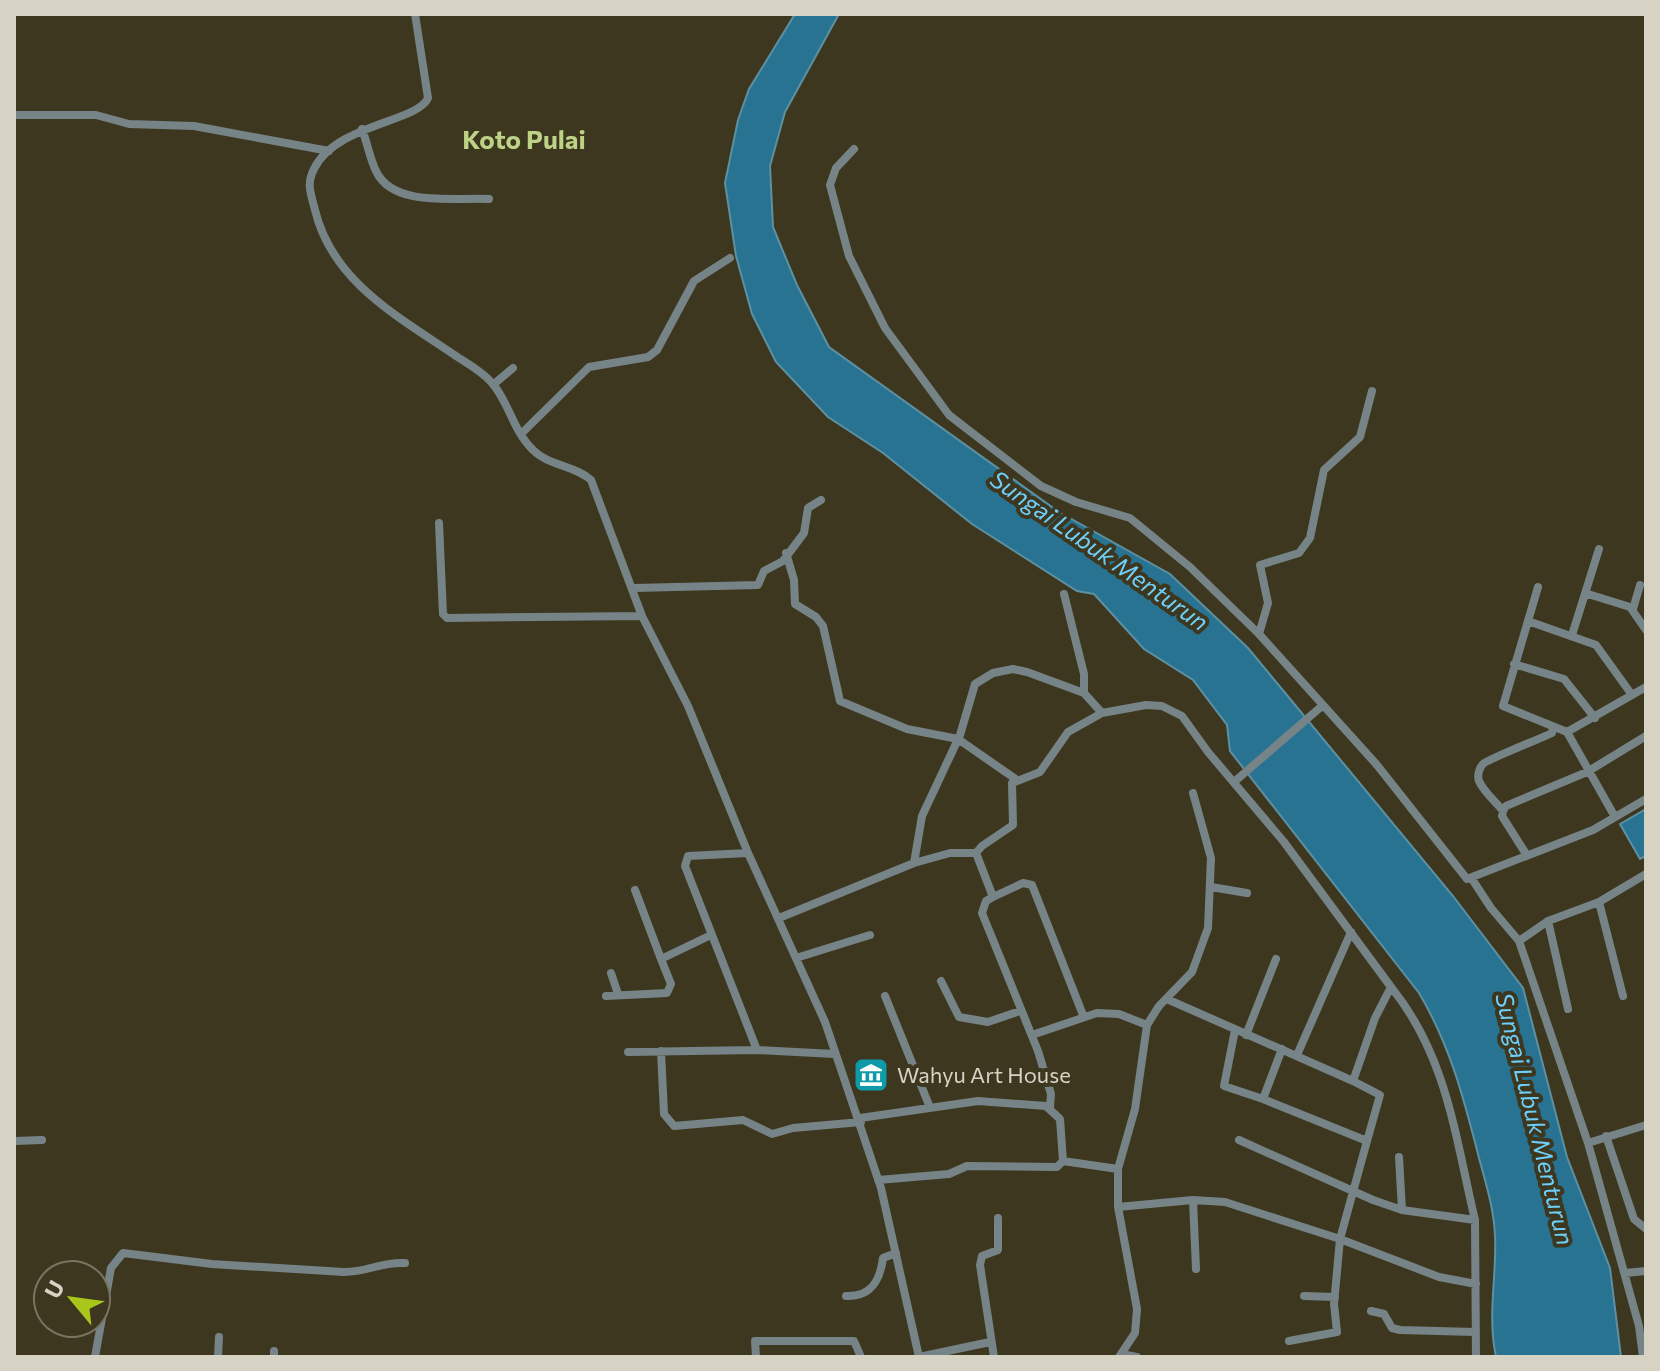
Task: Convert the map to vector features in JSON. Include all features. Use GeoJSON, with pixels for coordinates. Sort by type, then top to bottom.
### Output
{"type":"FeatureCollection","features":[{"type":"Feature","properties":{"kind":"street"},"geometry":{"type":"LineString","coordinates":[[415,14],[418,51],[429,90],[426,103],[410,113],[362,129],[329,151],[316,165],[308,185],[324,239],[345,271],[382,306],[494,384],[521,434],[535,452],[577,468],[591,480],[642,616],[688,706],[748,853],[796,958],[860,1120],[878,1180],[919,1357],[990,1342]]}},
{"type":"Feature","properties":{"kind":"street"},"geometry":{"type":"LineString","coordinates":[[14,115],[96,115],[129,124],[194,126],[329,151]]}},
{"type":"Feature","properties":{"kind":"street"},"geometry":{"type":"LineString","coordinates":[[362,129],[376,171],[396,191],[410,196],[489,199]]}},
{"type":"Feature","properties":{"kind":"street"},"geometry":{"type":"LineString","coordinates":[[854,149],[842,158],[830,185],[849,256],[885,328],[949,415],[1041,486],[1076,502],[1130,518],[1190,567],[1259,634],[1320,708],[1377,765],[1461,874],[1472,879],[1519,941],[1588,1143],[1642,1327],[1643,1357]]}},
{"type":"Feature","properties":{"kind":"street"},"geometry":{"type":"LineString","coordinates":[[521,434],[589,367],[648,357],[657,350],[694,281],[730,258]]}},
{"type":"Feature","properties":{"kind":"street"},"geometry":{"type":"LineString","coordinates":[[494,384],[513,368]]}},
{"type":"Feature","properties":{"kind":"street"},"geometry":{"type":"LineString","coordinates":[[1259,634],[1268,603],[1260,565],[1299,553],[1305,546],[1316,525],[1324,470],[1360,437],[1372,391]]}},
{"type":"Feature","properties":{"kind":"street"},"geometry":{"type":"LineString","coordinates":[[634,588],[755,586],[761,582],[768,566],[783,561],[804,533],[808,508],[821,500]]}},
{"type":"Feature","properties":{"kind":"street"},"geometry":{"type":"LineString","coordinates":[[439,523],[443,614],[447,618],[642,616]]}},
{"type":"Feature","properties":{"kind":"street"},"geometry":{"type":"LineString","coordinates":[[1572,635],[1588,594],[1599,549]]}},
{"type":"Feature","properties":{"kind":"street"},"geometry":{"type":"LineString","coordinates":[[786,553],[794,580],[795,604],[816,617],[823,626],[840,701],[907,729],[958,739],[1017,780]]}},
{"type":"Feature","properties":{"kind":"street"},"geometry":{"type":"LineString","coordinates":[[1633,609],[1640,585]]}},
{"type":"Feature","properties":{"kind":"street"},"geometry":{"type":"LineString","coordinates":[[1538,587],[1502,700],[1504,709],[1567,732],[1646,687]]}},
{"type":"Feature","properties":{"kind":"street"},"geometry":{"type":"LineString","coordinates":[[1064,594],[1084,674],[1084,693]]}},
{"type":"Feature","properties":{"kind":"street"},"geometry":{"type":"LineString","coordinates":[[1588,594],[1633,609],[1646,630]]}},
{"type":"Feature","properties":{"kind":"street"},"geometry":{"type":"LineString","coordinates":[[1528,621],[1596,645],[1632,695]]}},
{"type":"Feature","properties":{"kind":"street"},"geometry":{"type":"LineString","coordinates":[[1514,664],[1564,679],[1595,718]]}},
{"type":"Feature","properties":{"kind":"street"},"geometry":{"type":"LineString","coordinates":[[914,863],[922,816],[958,739],[971,690],[993,673],[1013,669],[1084,693],[1102,713]]}},
{"type":"Feature","properties":{"kind":"street"},"geometry":{"type":"LineString","coordinates":[[779,918],[914,863],[950,853],[976,853],[1012,827],[1010,787],[1017,780],[1040,772],[1068,732],[1102,713],[1146,705],[1162,706],[1182,716],[1236,780],[1411,1011],[1437,1059],[1475,1220],[1476,1357]]}},
{"type":"Feature","properties":{"kind":"street"},"geometry":{"type":"LineString","coordinates":[[1236,780],[1320,708]]}},
{"type":"Feature","properties":{"kind":"street"},"geometry":{"type":"LineString","coordinates":[[1503,811],[1479,784],[1482,764],[1552,733],[1553,728]]}},
{"type":"Feature","properties":{"kind":"street"},"geometry":{"type":"LineString","coordinates":[[1567,732],[1615,817]]}},
{"type":"Feature","properties":{"kind":"street"},"geometry":{"type":"LineString","coordinates":[[1526,854],[1502,816],[1506,806],[1587,772],[1646,736]]}},
{"type":"Feature","properties":{"kind":"street"},"geometry":{"type":"LineString","coordinates":[[1137,1357],[1120,1356],[1135,1333],[1137,1309],[1118,1207],[1118,1169],[1135,1109],[1147,1025],[1159,1006],[1169,1000],[1192,972],[1208,928],[1211,858],[1193,793]]}},
{"type":"Feature","properties":{"kind":"street"},"geometry":{"type":"LineString","coordinates":[[1472,879],[1526,854],[1560,844],[1646,799]]}},
{"type":"Feature","properties":{"kind":"street"},"geometry":{"type":"LineString","coordinates":[[748,853],[688,856],[685,860],[757,1050]]}},
{"type":"Feature","properties":{"kind":"street"},"geometry":{"type":"LineString","coordinates":[[976,853],[993,897]]}},
{"type":"Feature","properties":{"kind":"street"},"geometry":{"type":"LineString","coordinates":[[1519,941],[1548,921],[1599,902],[1646,874]]}},
{"type":"Feature","properties":{"kind":"street"},"geometry":{"type":"LineString","coordinates":[[1050,1107],[1051,1094],[1032,1035],[982,913],[986,901],[1023,883],[1032,885],[1083,1015]]}},
{"type":"Feature","properties":{"kind":"street"},"geometry":{"type":"LineString","coordinates":[[1211,887],[1247,893]]}},
{"type":"Feature","properties":{"kind":"street"},"geometry":{"type":"LineString","coordinates":[[606,996],[671,991],[635,890]]}},
{"type":"Feature","properties":{"kind":"street"},"geometry":{"type":"LineString","coordinates":[[1599,902],[1623,996]]}},
{"type":"Feature","properties":{"kind":"street"},"geometry":{"type":"LineString","coordinates":[[1548,921],[1568,1009]]}},
{"type":"Feature","properties":{"kind":"street"},"geometry":{"type":"LineString","coordinates":[[1297,1055],[1351,932]]}},
{"type":"Feature","properties":{"kind":"street"},"geometry":{"type":"LineString","coordinates":[[661,959],[711,935]]}},
{"type":"Feature","properties":{"kind":"street"},"geometry":{"type":"LineString","coordinates":[[796,958],[870,935]]}},
{"type":"Feature","properties":{"kind":"street"},"geometry":{"type":"LineString","coordinates":[[1246,1035],[1276,959]]}},
{"type":"Feature","properties":{"kind":"street"},"geometry":{"type":"LineString","coordinates":[[611,973],[618,994]]}},
{"type":"Feature","properties":{"kind":"street"},"geometry":{"type":"LineString","coordinates":[[941,981],[959,1017],[988,1022],[1020,1011]]}},
{"type":"Feature","properties":{"kind":"street"},"geometry":{"type":"LineString","coordinates":[[1353,1081],[1375,1018],[1391,987]]}},
{"type":"Feature","properties":{"kind":"street"},"geometry":{"type":"LineString","coordinates":[[885,996],[929,1105]]}},
{"type":"Feature","properties":{"kind":"street"},"geometry":{"type":"LineString","coordinates":[[1169,1000],[1380,1095],[1340,1239],[1335,1297],[1337,1332],[1289,1341]]}},
{"type":"Feature","properties":{"kind":"street"},"geometry":{"type":"LineString","coordinates":[[1032,1035],[1083,1015],[1109,1012],[1147,1025]]}},
{"type":"Feature","properties":{"kind":"street"},"geometry":{"type":"LineString","coordinates":[[1235,1030],[1227,1055],[1224,1086],[1367,1141]]}},
{"type":"Feature","properties":{"kind":"street"},"geometry":{"type":"LineString","coordinates":[[1263,1099],[1282,1049]]}},
{"type":"Feature","properties":{"kind":"street"},"geometry":{"type":"LineString","coordinates":[[628,1052],[757,1050],[835,1054]]}},
{"type":"Feature","properties":{"kind":"street"},"geometry":{"type":"LineString","coordinates":[[661,1051],[664,1114],[674,1126],[743,1120],[772,1134],[929,1105],[1003,1101],[1050,1107],[1060,1119],[1063,1161]]}},
{"type":"Feature","properties":{"kind":"street"},"geometry":{"type":"LineString","coordinates":[[1588,1143],[1646,1125]]}},
{"type":"Feature","properties":{"kind":"street"},"geometry":{"type":"LineString","coordinates":[[1606,1136],[1634,1219],[1646,1229]]}},
{"type":"Feature","properties":{"kind":"street"},"geometry":{"type":"LineString","coordinates":[[14,1141],[42,1140]]}},
{"type":"Feature","properties":{"kind":"street"},"geometry":{"type":"LineString","coordinates":[[1239,1140],[1402,1210],[1475,1220]]}},
{"type":"Feature","properties":{"kind":"street"},"geometry":{"type":"LineString","coordinates":[[1399,1157],[1402,1210]]}},
{"type":"Feature","properties":{"kind":"street"},"geometry":{"type":"LineString","coordinates":[[878,1180],[949,1174],[967,1166],[1055,1167],[1063,1161],[1118,1169]]}},
{"type":"Feature","properties":{"kind":"street"},"geometry":{"type":"LineString","coordinates":[[1118,1207],[1193,1200],[1225,1202],[1340,1239],[1439,1277],[1476,1284]]}},
{"type":"Feature","properties":{"kind":"street"},"geometry":{"type":"LineString","coordinates":[[1193,1200],[1196,1269]]}},
{"type":"Feature","properties":{"kind":"street"},"geometry":{"type":"LineString","coordinates":[[994,1357],[980,1265],[982,1256],[998,1250],[998,1218]]}},
{"type":"Feature","properties":{"kind":"street"},"geometry":{"type":"LineString","coordinates":[[95,1357],[111,1268],[123,1253],[212,1264],[344,1272],[365,1270],[380,1262],[405,1263]]}},
{"type":"Feature","properties":{"kind":"street"},"geometry":{"type":"LineString","coordinates":[[846,1296],[867,1293],[875,1285],[883,1258],[896,1253]]}},
{"type":"Feature","properties":{"kind":"street"},"geometry":{"type":"LineString","coordinates":[[1624,1268],[1646,1271]]}},
{"type":"Feature","properties":{"kind":"street"},"geometry":{"type":"LineString","coordinates":[[1304,1296],[1335,1297]]}},
{"type":"Feature","properties":{"kind":"street"},"geometry":{"type":"LineString","coordinates":[[1371,1311],[1384,1314],[1392,1328],[1400,1330],[1475,1332]]}},
{"type":"Feature","properties":{"kind":"street"},"geometry":{"type":"LineString","coordinates":[[218,1357],[219,1337]]}},
{"type":"Feature","properties":{"kind":"street"},"geometry":{"type":"LineString","coordinates":[[756,1357],[755,1341],[854,1341],[861,1357]]}},
{"type":"Feature","properties":{"kind":"water","name":"Sungai Lubuk Menturun"},"geometry":{"type":"Polygon","coordinates":[[[795,14],[839,14],[785,112],[770,166],[773,227],[797,285],[829,347],[1059,512],[1170,574],[1248,648],[1453,896],[1523,988],[1567,1157],[1610,1268],[1621,1357],[1496,1357],[1492,1326],[1493,1216],[1462,1094],[1439,1032],[1419,993],[1230,751],[1227,725],[1193,680],[1144,649],[1094,594],[1077,591],[972,524],[883,453],[828,417],[776,362],[752,314],[736,256],[725,183],[738,120],[749,89],[795,14]]]}},
{"type":"Feature","properties":{"kind":"water"},"geometry":{"type":"Polygon","coordinates":[[[1646,809],[1646,856],[1640,859],[1620,824],[1646,809]]]}},
{"type":"Feature","properties":{"kind":"place","name":"Wahyu Art House"},"geometry":{"type":"Point","coordinates":[871,1075]}},
{"type":"Feature","properties":{"kind":"district","name":"Koto Pulai"},"geometry":{"type":"Point","coordinates":[524,140]}}]}
